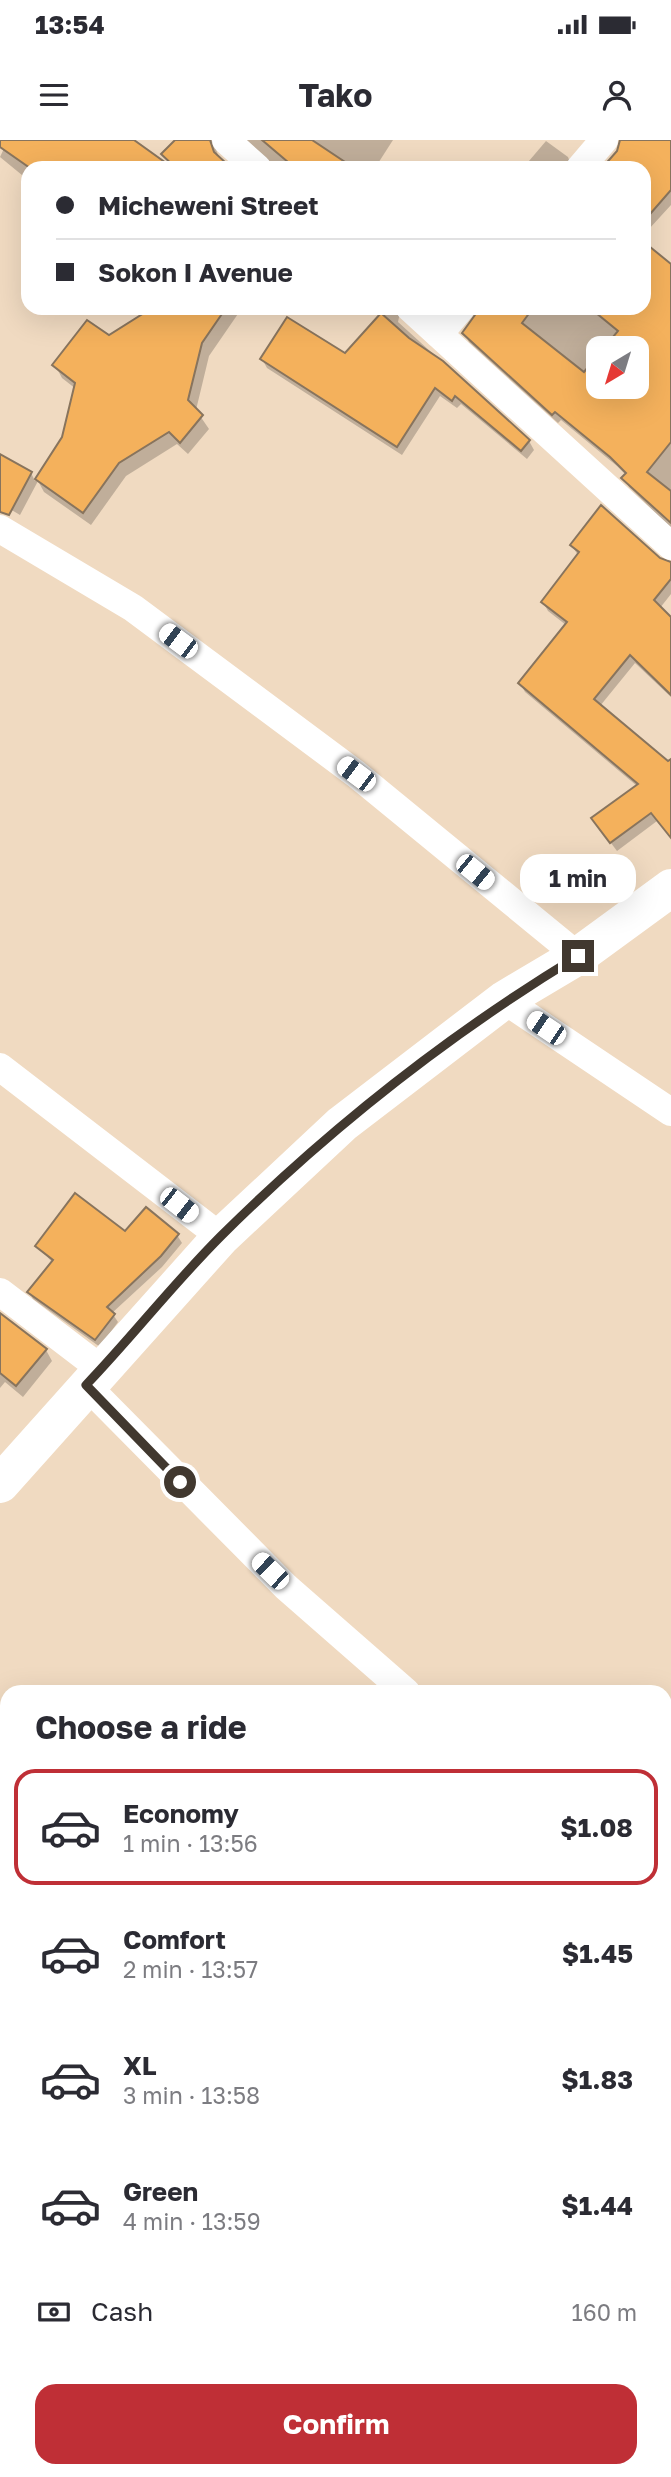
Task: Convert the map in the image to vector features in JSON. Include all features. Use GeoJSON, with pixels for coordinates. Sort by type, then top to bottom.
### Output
{"type":"FeatureCollection","features":[{"type":"Feature","properties":{"kind":"street"},"geometry":{"type":"LineString","coordinates":[[226,140],[249,161]]}},
{"type":"Feature","properties":{"kind":"street"},"geometry":{"type":"LineString","coordinates":[[586,161],[604,140]]}},
{"type":"Feature","properties":{"kind":"street"},"geometry":{"type":"LineString","coordinates":[[418,315],[671,546]]}},
{"type":"Feature","properties":{"kind":"street"},"geometry":{"type":"LineString","coordinates":[[439,334],[455,315]]}},
{"type":"Feature","properties":{"kind":"street"},"geometry":{"type":"LineString","coordinates":[[0,529],[133,608],[356,774],[578,956]]}},
{"type":"Feature","properties":{"kind":"street"},"geometry":{"type":"LineString","coordinates":[[0,1484],[221,1237],[342,1124],[504,1000],[578,956],[671,888]]}},
{"type":"Feature","properties":{"kind":"street"},"geometry":{"type":"LineString","coordinates":[[504,1000],[671,1112]]}},
{"type":"Feature","properties":{"kind":"street"},"geometry":{"type":"LineString","coordinates":[[0,1067],[221,1237]]}},
{"type":"Feature","properties":{"kind":"street"},"geometry":{"type":"LineString","coordinates":[[0,1292],[93,1377],[286,1587],[394,1685]]}},
{"type":"Feature","properties":{"kind":"building"},"geometry":{"type":"Polygon","coordinates":[[[0,140],[134,140],[163,161],[21,162],[0,147],[0,140]]]}},
{"type":"Feature","properties":{"kind":"building"},"geometry":{"type":"Polygon","coordinates":[[[175,140],[210,140],[214,152],[224,161],[168,161],[161,154],[175,140]]]}},
{"type":"Feature","properties":{"kind":"building"},"geometry":{"type":"Polygon","coordinates":[[[262,140],[312,140],[344,161],[287,161],[262,140]]]}},
{"type":"Feature","properties":{"kind":"building"},"geometry":{"type":"Polygon","coordinates":[[[620,140],[671,140],[671,190],[651,213],[651,161],[608,161],[617,151],[620,140]]]}},
{"type":"Feature","properties":{"kind":"building"},"geometry":{"type":"Polygon","coordinates":[[[651,248],[671,264],[671,442],[647,472],[671,491],[671,523],[621,478],[626,473],[610,457],[555,412],[552,415],[462,333],[475,315],[528,315],[522,323],[584,372],[586,370],[586,399],[649,399],[649,336],[614,336],[618,331],[599,315],[651,315],[651,248]]]}},
{"type":"Feature","properties":{"kind":"building"},"geometry":{"type":"Polygon","coordinates":[[[141,315],[221,315],[202,343],[188,400],[203,415],[180,443],[169,432],[119,463],[83,513],[35,479],[62,437],[75,383],[52,365],[87,320],[109,335],[141,315]]]}},
{"type":"Feature","properties":{"kind":"building"},"geometry":{"type":"Polygon","coordinates":[[[379,315],[383,315],[409,338],[443,361],[530,440],[521,451],[455,396],[452,401],[435,388],[397,447],[260,359],[287,317],[345,353],[379,315]]]}},
{"type":"Feature","properties":{"kind":"building"},"geometry":{"type":"Polygon","coordinates":[[[0,454],[32,472],[9,515],[0,512],[0,454]]]}},
{"type":"Feature","properties":{"kind":"building"},"geometry":{"type":"Polygon","coordinates":[[[601,505],[660,558],[671,562],[671,579],[654,600],[671,617],[671,695],[630,655],[594,699],[668,761],[671,759],[671,838],[651,813],[610,843],[591,818],[638,784],[518,683],[567,622],[541,602],[579,552],[570,545],[601,505]]]}},
{"type":"Feature","properties":{"kind":"building"},"geometry":{"type":"Polygon","coordinates":[[[75,1193],[125,1231],[146,1207],[179,1234],[161,1256],[107,1307],[115,1314],[95,1340],[27,1292],[53,1260],[35,1246],[75,1193]]]}},
{"type":"Feature","properties":{"kind":"building"},"geometry":{"type":"Polygon","coordinates":[[[0,1313],[47,1349],[16,1386],[0,1373],[0,1313]]]}},
{"type":"Feature","properties":{"kind":"route"},"geometry":{"type":"LineString","coordinates":[[180,1482],[86,1385],[221,1237],[342,1124],[504,1000],[578,956]]}}]}
